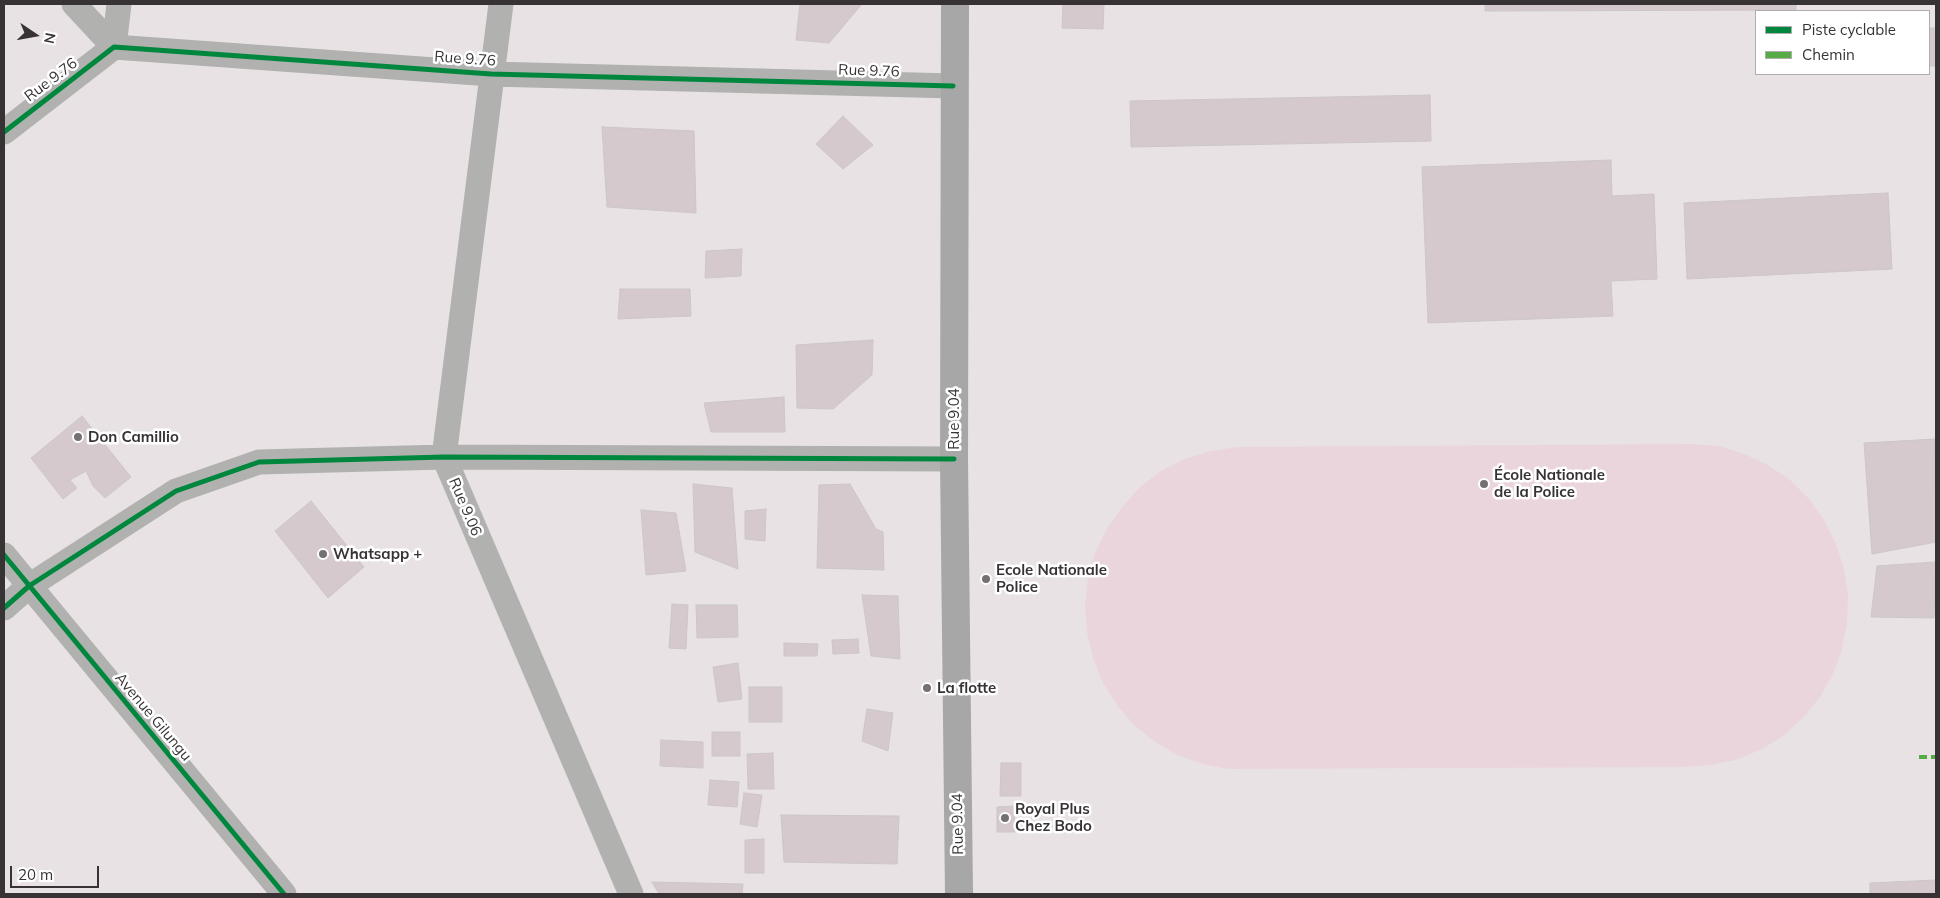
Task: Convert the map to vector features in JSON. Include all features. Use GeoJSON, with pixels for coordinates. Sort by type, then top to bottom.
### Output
{"type":"FeatureCollection","features":[{"type":"Feature","properties":{"kind":"main road","name":"Rue 9.04"},"geometry":{"type":"LineString","coordinates":[[955,4],[953,86],[954,459],[959,894]]}},
{"type":"Feature","properties":{"kind":"street"},"geometry":{"type":"LineString","coordinates":[[74,4],[114,47]]}},
{"type":"Feature","properties":{"kind":"street"},"geometry":{"type":"LineString","coordinates":[[114,47],[119,4]]}},
{"type":"Feature","properties":{"kind":"street"},"geometry":{"type":"LineString","coordinates":[[444,457],[501,4]]}},
{"type":"Feature","properties":{"kind":"street","name":"Rue 9.76"},"geometry":{"type":"LineString","coordinates":[[4,132],[114,47],[491,74],[953,86]]}},
{"type":"Feature","properties":{"kind":"street"},"geometry":{"type":"LineString","coordinates":[[4,608],[29,586],[176,490],[259,462],[444,457],[954,459]]}},
{"type":"Feature","properties":{"kind":"street","name":"Rue 9.06"},"geometry":{"type":"LineString","coordinates":[[444,457],[631,894]]}},
{"type":"Feature","properties":{"kind":"street","name":"Avenue Gilungu"},"geometry":{"type":"LineString","coordinates":[[4,555],[284,894]]}},
{"type":"Feature","properties":{"kind":"shaded area"},"geometry":{"type":"Polygon","coordinates":[[[1692,444],[1719,446],[1744,454],[1768,465],[1790,480],[1809,499],[1824,520],[1836,544],[1844,569],[1848,596],[1847,623],[1842,649],[1833,674],[1820,697],[1803,718],[1783,736],[1760,750],[1736,760],[1683,767],[1228,769],[1203,764],[1178,755],[1155,742],[1134,725],[1117,705],[1103,683],[1093,658],[1087,632],[1085,605],[1088,578],[1095,553],[1107,529],[1122,507],[1140,487],[1161,471],[1185,459],[1211,451],[1237,447],[1692,444]]]}},
{"type":"Feature","properties":{"kind":"building"},"geometry":{"type":"Polygon","coordinates":[[[800,4],[862,4],[829,43],[796,40],[800,4]]]}},
{"type":"Feature","properties":{"kind":"building"},"geometry":{"type":"Polygon","coordinates":[[[1063,4],[1104,4],[1103,29],[1062,28],[1063,4]]]}},
{"type":"Feature","properties":{"kind":"building"},"geometry":{"type":"Polygon","coordinates":[[[1485,4],[1796,4],[1796,10],[1485,11],[1485,4]]]}},
{"type":"Feature","properties":{"kind":"building"},"geometry":{"type":"Polygon","coordinates":[[[1930,28],[1936,28],[1936,66],[1930,66],[1930,28]]]}},
{"type":"Feature","properties":{"kind":"building"},"geometry":{"type":"Polygon","coordinates":[[[1430,95],[1431,141],[1131,147],[1130,101],[1430,95]]]}},
{"type":"Feature","properties":{"kind":"building"},"geometry":{"type":"Polygon","coordinates":[[[843,116],[873,145],[843,169],[816,144],[843,116]]]}},
{"type":"Feature","properties":{"kind":"building"},"geometry":{"type":"Polygon","coordinates":[[[602,127],[694,131],[696,213],[607,207],[602,127]]]}},
{"type":"Feature","properties":{"kind":"building"},"geometry":{"type":"Polygon","coordinates":[[[1611,160],[1612,196],[1654,194],[1657,279],[1611,281],[1613,316],[1428,323],[1422,167],[1611,160]]]}},
{"type":"Feature","properties":{"kind":"building"},"geometry":{"type":"Polygon","coordinates":[[[1888,193],[1892,269],[1687,279],[1684,203],[1888,193]]]}},
{"type":"Feature","properties":{"kind":"building"},"geometry":{"type":"Polygon","coordinates":[[[742,249],[741,276],[705,278],[706,251],[742,249]]]}},
{"type":"Feature","properties":{"kind":"building"},"geometry":{"type":"Polygon","coordinates":[[[620,289],[690,289],[691,316],[618,319],[620,289]]]}},
{"type":"Feature","properties":{"kind":"building"},"geometry":{"type":"Polygon","coordinates":[[[873,340],[872,375],[833,409],[797,408],[796,345],[873,340]]]}},
{"type":"Feature","properties":{"kind":"building"},"geometry":{"type":"Polygon","coordinates":[[[784,397],[785,432],[711,432],[704,403],[784,397]]]}},
{"type":"Feature","properties":{"kind":"building","name":"Don Camillio"},"geometry":{"type":"Polygon","coordinates":[[[82,416],[131,477],[105,498],[93,486],[86,471],[70,480],[77,488],[63,499],[31,458],[82,416]]]}},
{"type":"Feature","properties":{"kind":"building"},"geometry":{"type":"Polygon","coordinates":[[[1935,439],[1936,542],[1872,554],[1864,443],[1935,439]]]}},
{"type":"Feature","properties":{"kind":"building"},"geometry":{"type":"Polygon","coordinates":[[[693,484],[732,488],[738,569],[695,552],[693,484]]]}},
{"type":"Feature","properties":{"kind":"building"},"geometry":{"type":"Polygon","coordinates":[[[850,484],[876,529],[883,532],[884,570],[817,568],[819,485],[850,484]]]}},
{"type":"Feature","properties":{"kind":"building"},"geometry":{"type":"Polygon","coordinates":[[[311,501],[364,567],[328,598],[275,531],[311,501]]]}},
{"type":"Feature","properties":{"kind":"building"},"geometry":{"type":"Polygon","coordinates":[[[766,509],[765,541],[745,539],[745,511],[766,509]]]}},
{"type":"Feature","properties":{"kind":"building"},"geometry":{"type":"Polygon","coordinates":[[[641,510],[676,513],[686,571],[646,575],[641,510]]]}},
{"type":"Feature","properties":{"kind":"building"},"geometry":{"type":"Polygon","coordinates":[[[1936,562],[1934,618],[1871,617],[1877,566],[1936,562]]]}},
{"type":"Feature","properties":{"kind":"building"},"geometry":{"type":"Polygon","coordinates":[[[862,595],[898,596],[900,659],[871,656],[862,595]]]}},
{"type":"Feature","properties":{"kind":"building"},"geometry":{"type":"Polygon","coordinates":[[[672,604],[688,605],[686,649],[669,648],[672,604]]]}},
{"type":"Feature","properties":{"kind":"building"},"geometry":{"type":"Polygon","coordinates":[[[696,605],[737,605],[738,637],[697,638],[696,605]]]}},
{"type":"Feature","properties":{"kind":"building"},"geometry":{"type":"Polygon","coordinates":[[[858,639],[859,653],[833,654],[832,640],[858,639]]]}},
{"type":"Feature","properties":{"kind":"building"},"geometry":{"type":"Polygon","coordinates":[[[784,643],[818,644],[817,656],[784,656],[784,643]]]}},
{"type":"Feature","properties":{"kind":"building"},"geometry":{"type":"Polygon","coordinates":[[[738,663],[742,699],[718,702],[713,667],[738,663]]]}},
{"type":"Feature","properties":{"kind":"building"},"geometry":{"type":"Polygon","coordinates":[[[749,687],[782,687],[782,722],[749,722],[749,687]]]}},
{"type":"Feature","properties":{"kind":"building"},"geometry":{"type":"Polygon","coordinates":[[[867,709],[893,713],[888,751],[862,741],[867,709]]]}},
{"type":"Feature","properties":{"kind":"building"},"geometry":{"type":"Polygon","coordinates":[[[712,732],[740,732],[740,756],[712,756],[712,732]]]}},
{"type":"Feature","properties":{"kind":"building"},"geometry":{"type":"Polygon","coordinates":[[[661,740],[703,742],[703,768],[660,766],[661,740]]]}},
{"type":"Feature","properties":{"kind":"building"},"geometry":{"type":"Polygon","coordinates":[[[773,753],[774,789],[748,789],[747,754],[773,753]]]}},
{"type":"Feature","properties":{"kind":"building"},"geometry":{"type":"Polygon","coordinates":[[[1001,763],[1021,763],[1021,796],[1000,796],[1001,763]]]}},
{"type":"Feature","properties":{"kind":"building"},"geometry":{"type":"Polygon","coordinates":[[[710,780],[739,782],[737,807],[708,805],[710,780]]]}},
{"type":"Feature","properties":{"kind":"building"},"geometry":{"type":"Polygon","coordinates":[[[744,793],[762,795],[757,827],[740,824],[744,793]]]}},
{"type":"Feature","properties":{"kind":"building"},"geometry":{"type":"Polygon","coordinates":[[[1014,806],[1015,832],[997,832],[997,807],[1014,806]]]}},
{"type":"Feature","properties":{"kind":"building"},"geometry":{"type":"Polygon","coordinates":[[[781,815],[899,816],[897,864],[784,862],[781,815]]]}},
{"type":"Feature","properties":{"kind":"building"},"geometry":{"type":"Polygon","coordinates":[[[764,839],[764,873],[745,873],[745,840],[764,839]]]}},
{"type":"Feature","properties":{"kind":"building"},"geometry":{"type":"Polygon","coordinates":[[[1936,880],[1936,894],[1870,894],[1870,883],[1936,880]]]}},
{"type":"Feature","properties":{"kind":"building"},"geometry":{"type":"Polygon","coordinates":[[[652,882],[743,884],[742,894],[659,894],[652,882]]]}},
{"type":"Feature","properties":{"kind":"marked path"},"geometry":{"type":"LineString","coordinates":[[1919,757],[1936,757]]}},
{"type":"Feature","properties":{"kind":"cycle path"},"geometry":{"type":"LineString","coordinates":[[4,132],[114,47],[491,74],[953,86]]}},
{"type":"Feature","properties":{"kind":"cycle path"},"geometry":{"type":"LineString","coordinates":[[4,608],[29,586],[176,491],[259,462],[444,457],[954,459]]}},
{"type":"Feature","properties":{"kind":"cycle path"},"geometry":{"type":"LineString","coordinates":[[4,555],[284,894]]}},
{"type":"Feature","properties":{"kind":"place","name":"Don Camillio"},"geometry":{"type":"Point","coordinates":[78,437]}},
{"type":"Feature","properties":{"kind":"place","name":"École Nationale de la Police"},"geometry":{"type":"Point","coordinates":[1484,484]}},
{"type":"Feature","properties":{"kind":"place","name":"Whatsapp +"},"geometry":{"type":"Point","coordinates":[323,554]}},
{"type":"Feature","properties":{"kind":"place","name":"Ecole Nationale Police"},"geometry":{"type":"Point","coordinates":[986,579]}},
{"type":"Feature","properties":{"kind":"place","name":"La flotte"},"geometry":{"type":"Point","coordinates":[927,688]}},
{"type":"Feature","properties":{"kind":"place","name":"Royal Plus Chez Bodo"},"geometry":{"type":"Point","coordinates":[1005,818]}}]}
